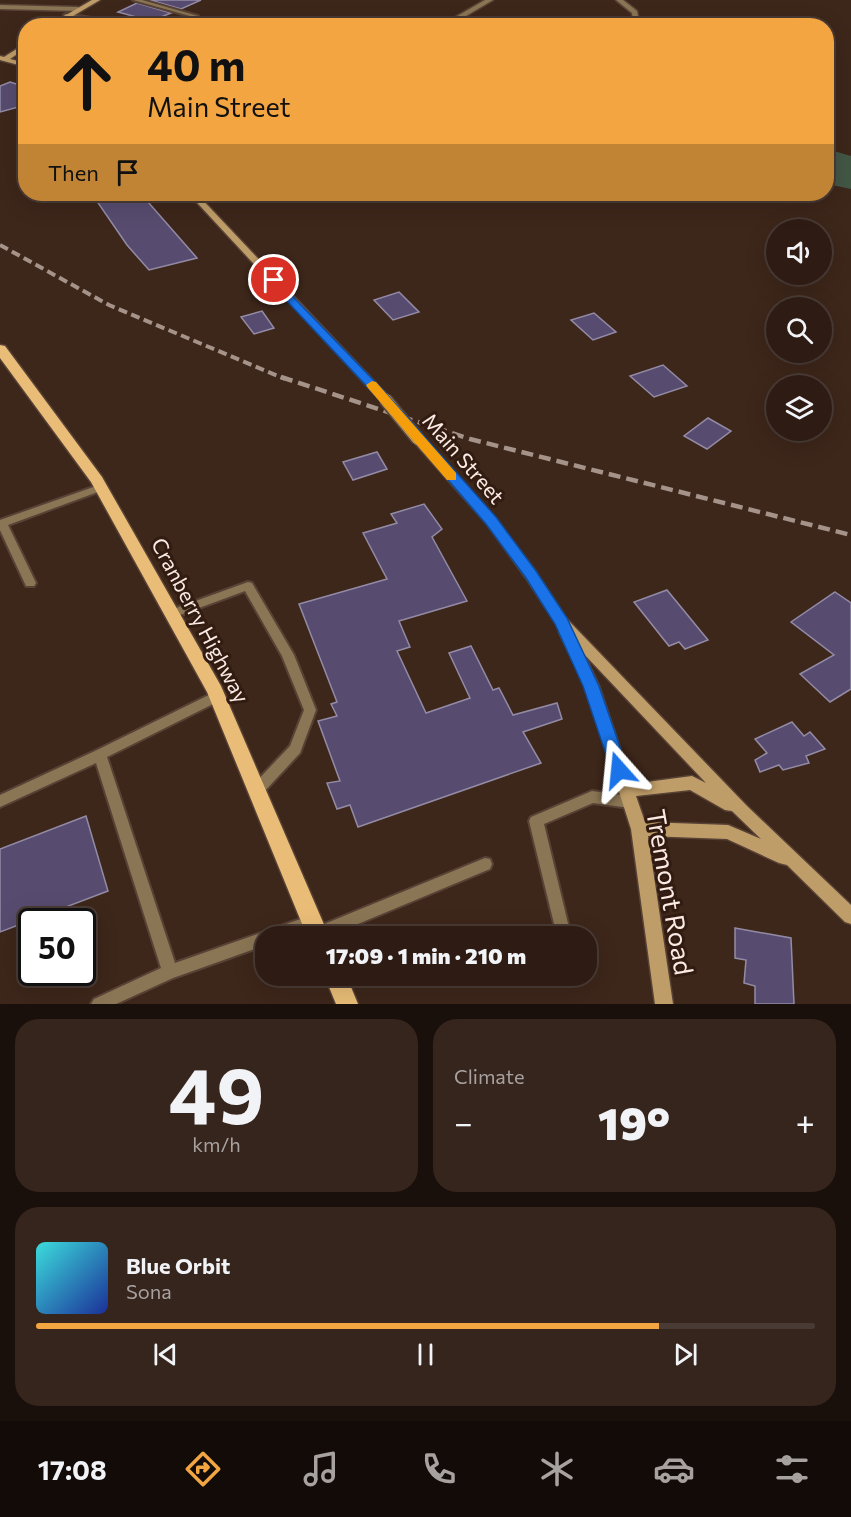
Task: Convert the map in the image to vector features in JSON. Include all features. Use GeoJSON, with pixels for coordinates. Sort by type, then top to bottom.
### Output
{"type":"FeatureCollection","features":[{"type":"Feature","properties":{"kind":"main road"},"geometry":{"type":"LineString","coordinates":[[63,18],[97,0]]}},
{"type":"Feature","properties":{"kind":"main road"},"geometry":{"type":"LineString","coordinates":[[3,58],[18,50]]}},
{"type":"Feature","properties":{"kind":"main road"},"geometry":{"type":"LineString","coordinates":[[3,58],[18,63]]}},
{"type":"Feature","properties":{"kind":"main road","name":"Main Street"},"geometry":{"type":"LineString","coordinates":[[200,201],[385,399],[491,521],[531,574],[561,622],[742,811],[851,916]]}},
{"type":"Feature","properties":{"kind":"main road","name":"Cranberry Highway"},"geometry":{"type":"LineString","coordinates":[[0,349],[102,488],[217,696],[314,926]]}},
{"type":"Feature","properties":{"kind":"main road","name":"Tremont Road"},"geometry":{"type":"LineString","coordinates":[[561,622],[591,686],[639,829],[664,1004]]}},
{"type":"Feature","properties":{"kind":"main road","name":"Main Street"},"geometry":{"type":"LineString","coordinates":[[628,796],[692,783],[742,811]]}},
{"type":"Feature","properties":{"kind":"main road","name":"Main Street"},"geometry":{"type":"LineString","coordinates":[[639,829],[728,832],[794,863]]}},
{"type":"Feature","properties":{"kind":"main road"},"geometry":{"type":"LineString","coordinates":[[339,986],[347,1004]]}},
{"type":"Feature","properties":{"kind":"street"},"geometry":{"type":"LineString","coordinates":[[457,18],[489,0]]}},
{"type":"Feature","properties":{"kind":"street"},"geometry":{"type":"LineString","coordinates":[[619,0],[635,12],[636,18]]}},
{"type":"Feature","properties":{"kind":"street"},"geometry":{"type":"LineString","coordinates":[[0,6],[78,9]]}},
{"type":"Feature","properties":{"kind":"lane"},"geometry":{"type":"LineString","coordinates":[[136,0],[195,16],[191,18]]}},
{"type":"Feature","properties":{"kind":"lane"},"geometry":{"type":"LineString","coordinates":[[66,16],[84,18]]}},
{"type":"Feature","properties":{"kind":"lane"},"geometry":{"type":"LineString","coordinates":[[30,583],[1,524],[102,488]]}},
{"type":"Feature","properties":{"kind":"lane"},"geometry":{"type":"LineString","coordinates":[[172,614],[248,586],[288,655],[310,710],[295,749],[256,790]]}},
{"type":"Feature","properties":{"kind":"lane"},"geometry":{"type":"LineString","coordinates":[[0,801],[100,755],[217,696]]}},
{"type":"Feature","properties":{"kind":"lane"},"geometry":{"type":"LineString","coordinates":[[100,755],[170,972]]}},
{"type":"Feature","properties":{"kind":"lane"},"geometry":{"type":"LineString","coordinates":[[562,926],[536,821],[592,797],[628,796]]}},
{"type":"Feature","properties":{"kind":"lane"},"geometry":{"type":"LineString","coordinates":[[329,926],[485,864]]}},
{"type":"Feature","properties":{"kind":"lane"},"geometry":{"type":"LineString","coordinates":[[99,1004],[170,972],[255,943]]}},
{"type":"Feature","properties":{"kind":"green space"},"geometry":{"type":"Polygon","coordinates":[[[834,151],[851,156],[851,189],[834,185],[834,151]]]}},
{"type":"Feature","properties":{"kind":"building"},"geometry":{"type":"Polygon","coordinates":[[[150,0],[201,0],[181,9],[150,0]]]}},
{"type":"Feature","properties":{"kind":"building"},"geometry":{"type":"Polygon","coordinates":[[[137,3],[171,13],[158,18],[140,18],[118,12],[137,3]]]}},
{"type":"Feature","properties":{"kind":"building"},"geometry":{"type":"Polygon","coordinates":[[[10,82],[18,84],[18,107],[0,112],[0,86],[10,82]]]}},
{"type":"Feature","properties":{"kind":"building"},"geometry":{"type":"Polygon","coordinates":[[[97,201],[147,201],[197,258],[149,270],[127,245],[97,201]]]}},
{"type":"Feature","properties":{"kind":"building"},"geometry":{"type":"Polygon","coordinates":[[[399,292],[419,312],[393,320],[374,300],[399,292]]]}},
{"type":"Feature","properties":{"kind":"building"},"geometry":{"type":"Polygon","coordinates":[[[262,311],[274,328],[254,334],[241,317],[262,311]]]}},
{"type":"Feature","properties":{"kind":"building"},"geometry":{"type":"Polygon","coordinates":[[[594,313],[616,332],[593,340],[571,320],[594,313]]]}},
{"type":"Feature","properties":{"kind":"building"},"geometry":{"type":"Polygon","coordinates":[[[663,365],[687,386],[654,397],[630,376],[663,365]]]}},
{"type":"Feature","properties":{"kind":"building"},"geometry":{"type":"Polygon","coordinates":[[[708,418],[731,431],[707,449],[684,436],[708,418]]]}},
{"type":"Feature","properties":{"kind":"building"},"geometry":{"type":"Polygon","coordinates":[[[377,452],[387,469],[353,480],[343,462],[377,452]]]}},
{"type":"Feature","properties":{"kind":"building"},"geometry":{"type":"Polygon","coordinates":[[[424,504],[442,529],[432,537],[467,601],[399,621],[410,647],[397,651],[426,713],[470,698],[449,653],[471,646],[493,690],[499,688],[513,715],[557,703],[562,719],[523,732],[541,763],[358,827],[350,805],[337,809],[327,783],[340,781],[318,721],[337,716],[331,704],[337,702],[299,604],[387,579],[363,533],[397,523],[391,514],[424,504]]]}},
{"type":"Feature","properties":{"kind":"building"},"geometry":{"type":"Polygon","coordinates":[[[667,590],[708,640],[685,649],[679,642],[669,646],[634,602],[667,590]]]}},
{"type":"Feature","properties":{"kind":"building"},"geometry":{"type":"Polygon","coordinates":[[[835,592],[851,603],[851,689],[830,702],[800,674],[834,655],[791,622],[835,592]]]}},
{"type":"Feature","properties":{"kind":"building"},"geometry":{"type":"Polygon","coordinates":[[[792,722],[804,736],[810,732],[825,749],[806,756],[809,763],[783,770],[779,765],[760,772],[755,760],[767,753],[755,739],[792,722]]]}},
{"type":"Feature","properties":{"kind":"building"},"geometry":{"type":"Polygon","coordinates":[[[86,816],[108,891],[63,908],[18,908],[18,925],[0,932],[0,849],[86,816]]]}},
{"type":"Feature","properties":{"kind":"building"},"geometry":{"type":"Polygon","coordinates":[[[735,928],[791,938],[794,1004],[755,1004],[755,986],[744,983],[746,960],[735,958],[735,928]]]}},
{"type":"Feature","properties":{"kind":"railway"},"geometry":{"type":"LineString","coordinates":[[0,245],[109,305],[285,379]]}},
{"type":"Feature","properties":{"kind":"railway"},"geometry":{"type":"LineString","coordinates":[[281,377],[470,439],[851,535]]}},
{"type":"Feature","properties":{"kind":"slow traffic"},"geometry":{"type":"LineString","coordinates":[[372,385],[451,476]]}},
{"type":"Feature","properties":{"kind":"route"},"geometry":{"type":"LineString","coordinates":[[274,280],[329,342],[379,392],[491,521],[531,574],[561,622],[591,686],[619,770]]}}]}
